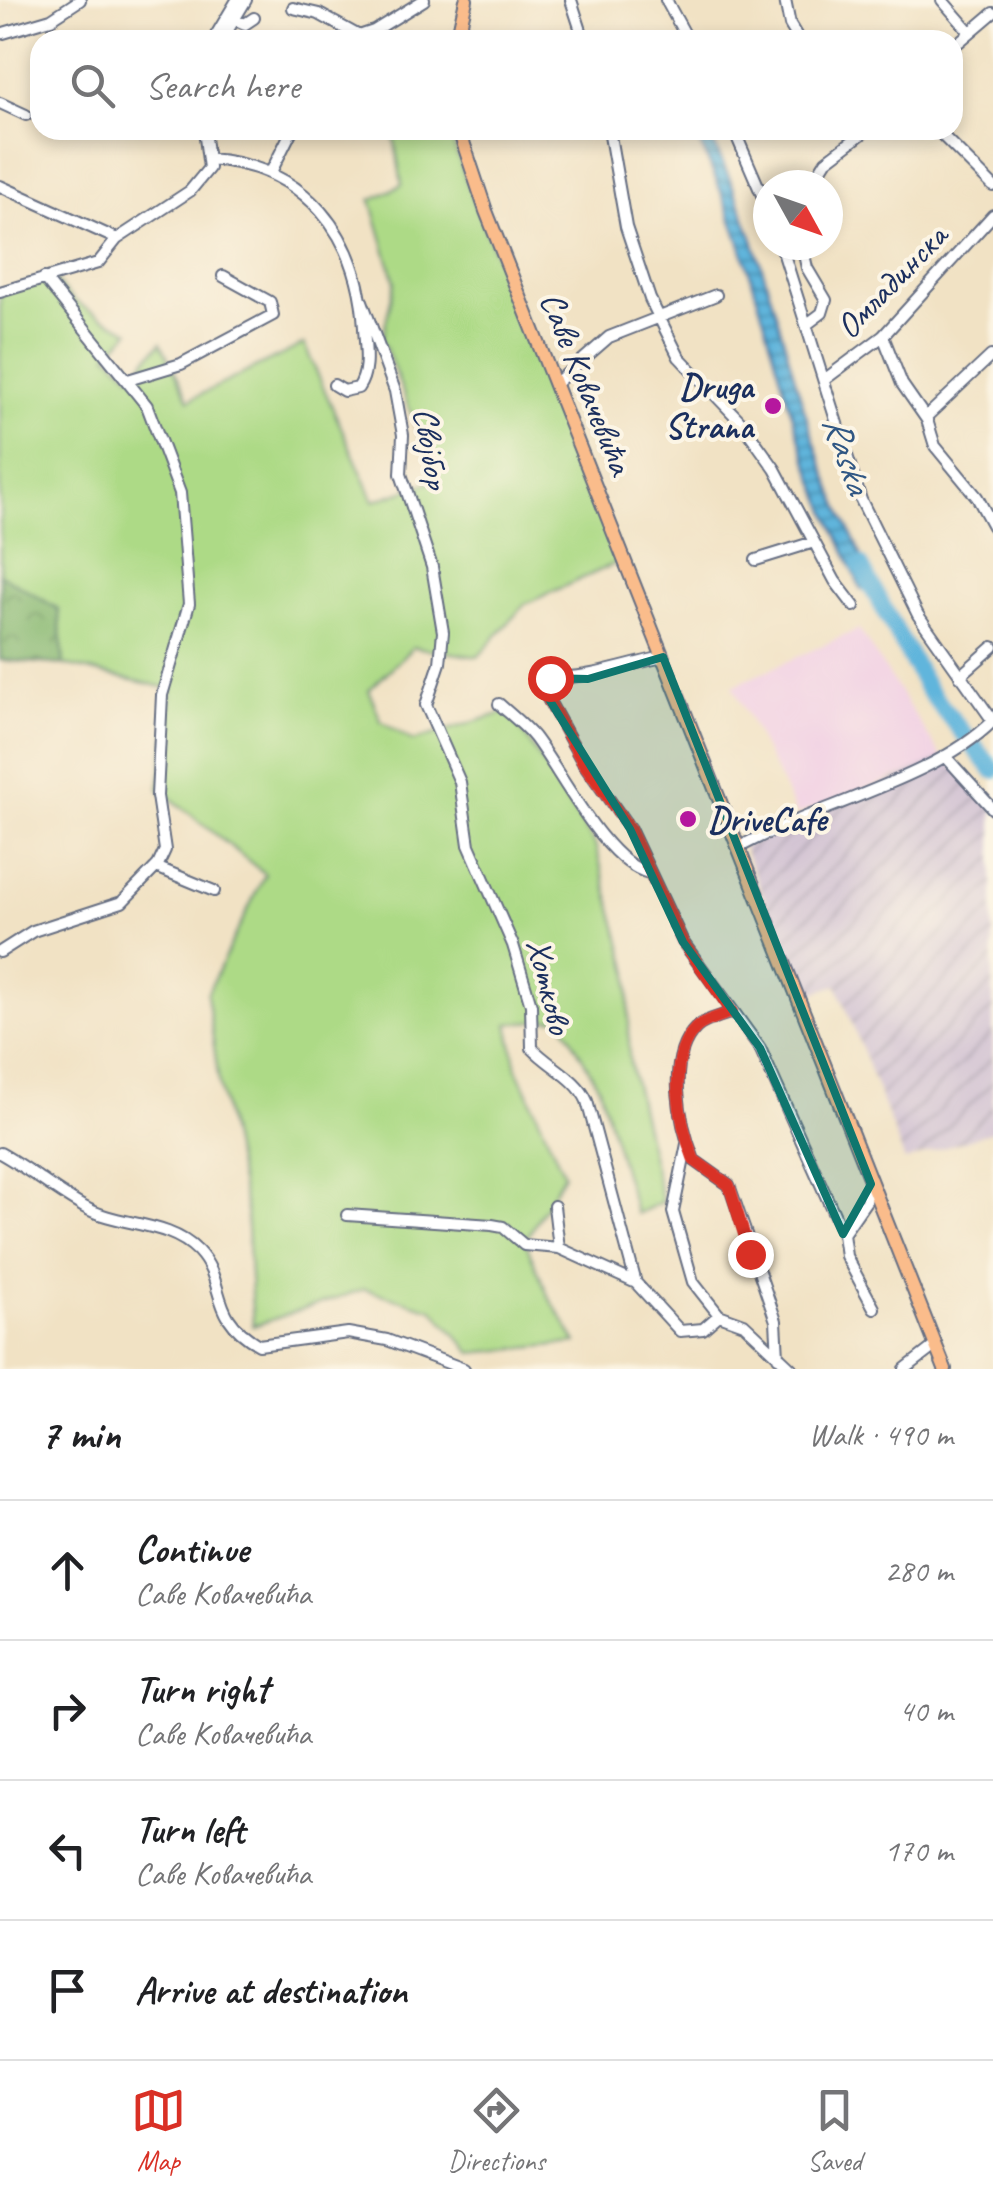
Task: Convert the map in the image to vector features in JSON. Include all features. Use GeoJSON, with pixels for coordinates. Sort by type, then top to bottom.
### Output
{"type":"FeatureCollection","features":[{"type":"Feature","properties":{"kind":"main road"},"geometry":{"type":"LineString","coordinates":[[459,30],[466,0]]}},
{"type":"Feature","properties":{"kind":"main road","name":"Саве Ковачевића"},"geometry":{"type":"LineString","coordinates":[[462,140],[471,172],[945,1369]]}},
{"type":"Feature","properties":{"kind":"street"},"geometry":{"type":"LineString","coordinates":[[0,34],[50,19],[80,0]]}},
{"type":"Feature","properties":{"kind":"street"},"geometry":{"type":"LineString","coordinates":[[219,30],[236,0]]}},
{"type":"Feature","properties":{"kind":"street"},"geometry":{"type":"LineString","coordinates":[[229,30],[246,0]]}},
{"type":"Feature","properties":{"kind":"street"},"geometry":{"type":"LineString","coordinates":[[373,30],[424,0]]}},
{"type":"Feature","properties":{"kind":"street"},"geometry":{"type":"LineString","coordinates":[[571,0],[581,30]]}},
{"type":"Feature","properties":{"kind":"street"},"geometry":{"type":"LineString","coordinates":[[666,0],[682,30]]}},
{"type":"Feature","properties":{"kind":"street"},"geometry":{"type":"LineString","coordinates":[[784,0],[793,30]]}},
{"type":"Feature","properties":{"kind":"street"},"geometry":{"type":"LineString","coordinates":[[942,0],[969,31]]}},
{"type":"Feature","properties":{"kind":"street"},"geometry":{"type":"LineString","coordinates":[[293,8],[319,14],[345,30]]}},
{"type":"Feature","properties":{"kind":"street"},"geometry":{"type":"LineString","coordinates":[[963,37],[993,13]]}},
{"type":"Feature","properties":{"kind":"street"},"geometry":{"type":"LineString","coordinates":[[236,20],[245,24],[254,18]]}},
{"type":"Feature","properties":{"kind":"street"},"geometry":{"type":"LineString","coordinates":[[0,103],[26,115]]}},
{"type":"Feature","properties":{"kind":"street"},"geometry":{"type":"LineString","coordinates":[[0,292],[89,268],[118,239],[200,183],[208,173],[205,140]]}},
{"type":"Feature","properties":{"kind":"street"},"geometry":{"type":"LineString","coordinates":[[272,170],[287,140]]}},
{"type":"Feature","properties":{"kind":"street"},"geometry":{"type":"LineString","coordinates":[[611,140],[626,228],[659,318],[679,357],[742,423],[775,469],[854,606]]}},
{"type":"Feature","properties":{"kind":"street"},"geometry":{"type":"LineString","coordinates":[[738,140],[753,174]]}},
{"type":"Feature","properties":{"kind":"street"},"geometry":{"type":"LineString","coordinates":[[819,170],[850,140]]}},
{"type":"Feature","properties":{"kind":"street"},"geometry":{"type":"LineString","coordinates":[[946,140],[993,186]]}},
{"type":"Feature","properties":{"kind":"street","name":"Својбор"},"geometry":{"type":"LineString","coordinates":[[208,159],[272,170],[310,200],[329,222],[357,275],[395,392],[403,435],[400,474],[424,538],[438,607]]}},
{"type":"Feature","properties":{"kind":"street"},"geometry":{"type":"LineString","coordinates":[[0,186],[118,239]]}},
{"type":"Feature","properties":{"kind":"street","name":"Омладинска"},"geometry":{"type":"LineString","coordinates":[[824,380],[883,336],[993,214]]}},
{"type":"Feature","properties":{"kind":"street"},"geometry":{"type":"LineString","coordinates":[[738,848],[775,827],[946,756],[990,723],[890,566],[860,500],[786,260]]}},
{"type":"Feature","properties":{"kind":"street"},"geometry":{"type":"LineString","coordinates":[[805,260],[826,300],[822,313],[806,325]]}},
{"type":"Feature","properties":{"kind":"street"},"geometry":{"type":"LineString","coordinates":[[128,380],[182,364],[273,315],[270,302],[223,276]]}},
{"type":"Feature","properties":{"kind":"street"},"geometry":{"type":"LineString","coordinates":[[0,952],[33,931],[122,902],[156,868],[166,850],[157,796],[162,695],[188,604],[180,494],[158,432],[140,393],[44,278]]}},
{"type":"Feature","properties":{"kind":"street"},"geometry":{"type":"LineString","coordinates":[[555,384],[609,337],[716,295]]}},
{"type":"Feature","properties":{"kind":"street","name":"Својбор"},"geometry":{"type":"LineString","coordinates":[[334,385],[344,391],[358,388],[365,373],[362,300]]}},
{"type":"Feature","properties":{"kind":"street"},"geometry":{"type":"LineString","coordinates":[[883,336],[902,384],[926,417],[935,446],[976,497],[993,526]]}},
{"type":"Feature","properties":{"kind":"street"},"geometry":{"type":"LineString","coordinates":[[926,417],[991,356]]}},
{"type":"Feature","properties":{"kind":"street"},"geometry":{"type":"LineString","coordinates":[[756,560],[814,542]]}},
{"type":"Feature","properties":{"kind":"street","name":"Хотково"},"geometry":{"type":"LineString","coordinates":[[438,607],[443,632],[440,663],[426,706],[456,770],[469,845],[513,946],[531,1005],[532,1048],[551,1068],[580,1086],[636,1283]]}},
{"type":"Feature","properties":{"kind":"street"},"geometry":{"type":"LineString","coordinates":[[960,676],[993,648]]}},
{"type":"Feature","properties":{"kind":"street"},"geometry":{"type":"LineString","coordinates":[[663,657],[616,667],[588,679],[550,678],[542,688],[582,761],[630,829],[683,942],[760,1048],[843,1234],[846,1256],[874,1308]]}},
{"type":"Feature","properties":{"kind":"street"},"geometry":{"type":"LineString","coordinates":[[499,704],[538,742],[580,811],[630,866],[649,873]]}},
{"type":"Feature","properties":{"kind":"street"},"geometry":{"type":"LineString","coordinates":[[946,756],[993,809]]}},
{"type":"Feature","properties":{"kind":"street"},"geometry":{"type":"LineString","coordinates":[[156,868],[214,891]]}},
{"type":"Feature","properties":{"kind":"street"},"geometry":{"type":"LineString","coordinates":[[732,1012],[697,1026],[679,1065],[687,1143],[673,1212],[693,1282],[720,1316],[744,1324],[792,1369]]}},
{"type":"Feature","properties":{"kind":"street"},"geometry":{"type":"LineString","coordinates":[[687,1143],[702,1170],[729,1185],[776,1321],[778,1358]]}},
{"type":"Feature","properties":{"kind":"street"},"geometry":{"type":"LineString","coordinates":[[0,1153],[83,1206],[176,1236],[198,1251],[232,1326],[268,1346],[328,1334],[362,1334],[464,1369]]}},
{"type":"Feature","properties":{"kind":"street"},"geometry":{"type":"LineString","coordinates":[[843,1234],[866,1201],[870,1184]]}},
{"type":"Feature","properties":{"kind":"street"},"geometry":{"type":"LineString","coordinates":[[554,1206],[559,1248]]}},
{"type":"Feature","properties":{"kind":"street"},"geometry":{"type":"LineString","coordinates":[[347,1215],[503,1227],[524,1246],[559,1248],[636,1283],[673,1326],[688,1334],[704,1329],[720,1316]]}},
{"type":"Feature","properties":{"kind":"street"},"geometry":{"type":"LineString","coordinates":[[904,1369],[936,1345]]}},
{"type":"Feature","properties":{"kind":"highlighted area"},"geometry":{"type":"Polygon","coordinates":[[[663,657],[871,1184],[843,1234],[760,1048],[683,942],[630,829],[542,688],[549,678],[588,679],[663,657]]]}},
{"type":"Feature","properties":{"kind":"shaded area"},"geometry":{"type":"Polygon","coordinates":[[[859,629],[943,759],[797,815],[733,686],[859,629]]]}},
{"type":"Feature","properties":{"kind":"shaded area"},"geometry":{"type":"Polygon","coordinates":[[[945,756],[993,807],[993,1131],[905,1161],[837,985],[804,996],[743,847],[945,756]]]}},
{"type":"Feature","properties":{"kind":"green space"},"geometry":{"type":"Polygon","coordinates":[[[395,140],[452,140],[472,197],[621,561],[525,604],[478,657],[413,647],[369,690],[381,721],[413,741],[509,711],[595,844],[629,972],[629,1058],[662,1202],[636,1214],[599,1087],[560,1018],[508,1024],[517,1068],[564,1174],[525,1241],[548,1295],[577,1343],[472,1353],[433,1309],[364,1289],[253,1326],[246,1211],[219,1083],[207,994],[265,874],[159,789],[172,689],[64,665],[58,609],[0,574],[0,292],[54,275],[76,302],[130,331],[108,354],[131,376],[161,343],[189,400],[304,344],[374,501],[437,480],[382,339],[395,282],[371,200],[402,185],[395,140]]]}},
{"type":"Feature","properties":{"kind":"green space"},"geometry":{"type":"Polygon","coordinates":[[[0,574],[58,609],[64,665],[0,660],[0,574]]]}},
{"type":"Feature","properties":{"kind":"water"},"geometry":{"type":"Polygon","coordinates":[[[698,140],[712,140],[741,208],[753,243],[753,260],[759,260],[768,287],[823,466],[874,583],[861,589],[812,473],[726,204],[698,140]]]}},
{"type":"Feature","properties":{"kind":"waterway","name":"Raska"},"geometry":{"type":"LineString","coordinates":[[860,565],[928,690],[993,770]]}},
{"type":"Feature","properties":{"kind":"place","name":"Druga Strana"},"geometry":{"type":"Point","coordinates":[773,406]}},
{"type":"Feature","properties":{"kind":"place","name":"DriveCafe"},"geometry":{"type":"Point","coordinates":[688,819]}},
{"type":"Feature","properties":{"kind":"route"},"geometry":{"type":"LineString","coordinates":[[550,678],[542,688],[582,761],[630,829],[683,942],[732,1012],[697,1026],[685,1046],[679,1065],[680,1100],[694,1160],[702,1170],[729,1185],[750,1254]]}}]}
